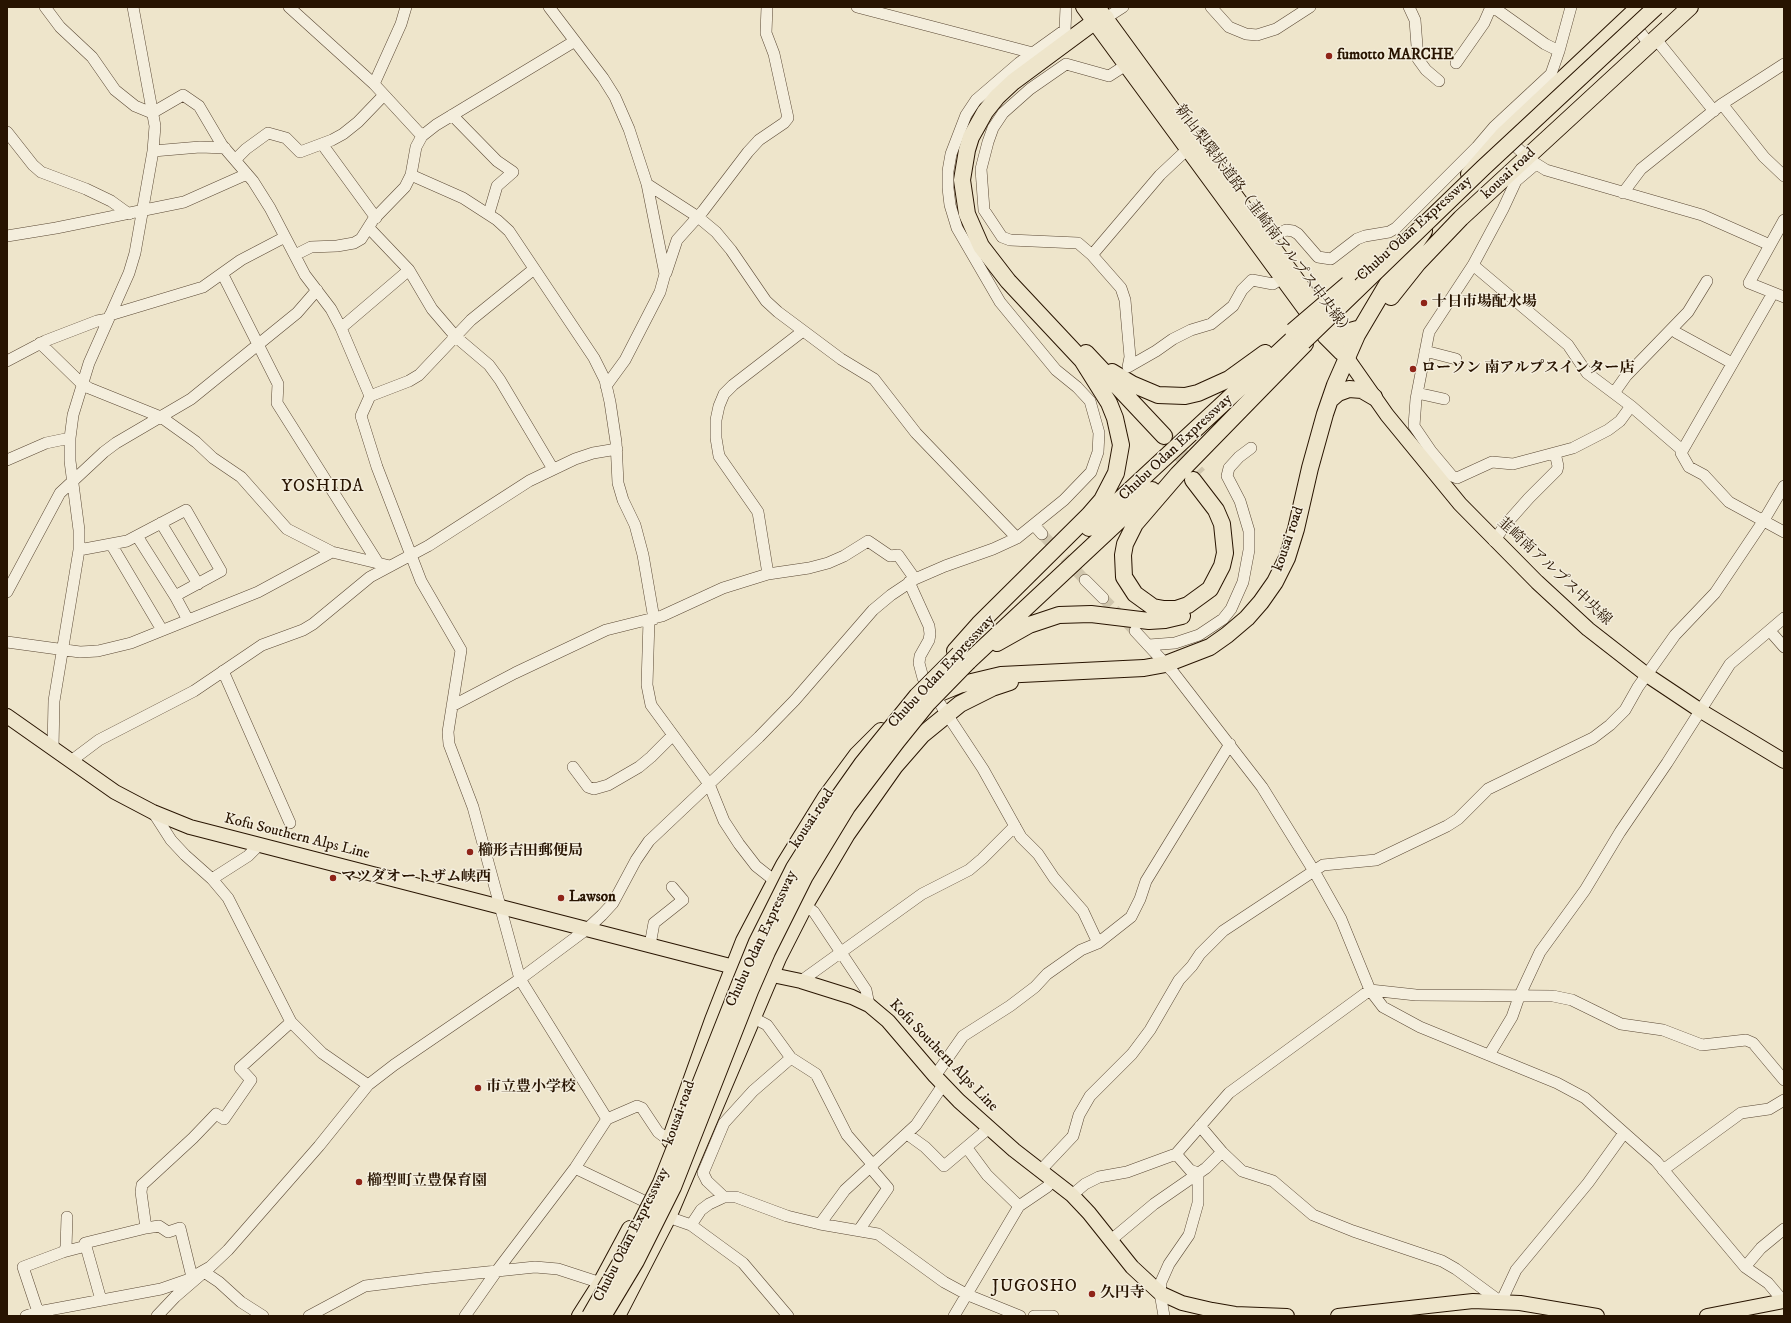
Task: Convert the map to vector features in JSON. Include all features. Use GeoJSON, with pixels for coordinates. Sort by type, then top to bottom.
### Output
{"type":"FeatureCollection","features":[{"type":"Feature","properties":{"kind":"highway","name":"Chubu Odan Expressway"},"geometry":{"type":"LineString","coordinates":[[1300,338],[1348,298],[1483,168],[1656,7]]}},
{"type":"Feature","properties":{"kind":"highway","name":"kousai road"},"geometry":{"type":"LineString","coordinates":[[1347,358],[1387,301],[1418,263],[1461,218],[1532,160],[1652,41],[1690,7]]}},
{"type":"Feature","properties":{"kind":"highway","name":"kousai road"},"geometry":{"type":"LineString","coordinates":[[580,1316],[601,1284],[644,1201],[670,1141],[713,1020],[744,941],[775,881],[826,797],[857,755],[892,722],[916,704],[959,685],[1001,675],[1144,668],[1166,664],[1210,646],[1228,635],[1247,618],[1261,602],[1275,582],[1287,558],[1296,529],[1310,468],[1330,400],[1361,328],[1389,281],[1429,224],[1499,131],[1634,10]]}},
{"type":"Feature","properties":{"kind":"highway"},"geometry":{"type":"LineString","coordinates":[[1099,19],[1017,87],[1003,100],[988,119],[976,144],[970,178],[973,211],[987,241],[1015,277],[1085,358],[1160,439]]}},
{"type":"Feature","properties":{"kind":"highway","name":"Chubu Odan Expressway"},"geometry":{"type":"LineString","coordinates":[[590,1316],[628,1249],[661,1183],[741,980],[785,887],[838,798],[862,764],[917,696],[963,658],[1143,498],[1300,338],[1427,218],[1483,168]]}},
{"type":"Feature","properties":{"kind":"highway"},"geometry":{"type":"LineString","coordinates":[[1334,330],[1343,333],[1361,328]]}},
{"type":"Feature","properties":{"kind":"highway"},"geometry":{"type":"LineString","coordinates":[[1085,358],[1146,391],[1158,395],[1185,396],[1198,393],[1229,379],[1300,338]]}},
{"type":"Feature","properties":{"kind":"highway"},"geometry":{"type":"LineString","coordinates":[[963,658],[1044,618],[1059,615],[1083,614],[1149,621],[1180,618],[1194,612],[1218,594],[1226,582],[1234,552],[1234,536],[1230,520],[1223,505],[1196,477],[1216,510],[1222,524],[1225,553],[1222,566],[1210,588],[1188,605],[1176,609],[1153,607],[1135,594],[1124,577],[1123,555],[1132,530],[1145,512],[1300,338]]}},
{"type":"Feature","properties":{"kind":"highway"},"geometry":{"type":"LineString","coordinates":[[963,658],[1004,598],[1089,515],[1102,500],[1116,473],[1121,445],[1115,418],[1109,403],[1085,358]]}},
{"type":"Feature","properties":{"kind":"highway"},"geometry":{"type":"LineString","coordinates":[[1330,400],[1338,393],[1349,389],[1362,390],[1374,397]]}},
{"type":"Feature","properties":{"kind":"highway","name":"Chubu Odan Expressway"},"geometry":{"type":"LineString","coordinates":[[603,1316],[636,1261],[673,1187],[750,991],[786,912],[823,846],[859,790],[963,658]]}},
{"type":"Feature","properties":{"kind":"highway","name":"kousai road"},"geometry":{"type":"LineString","coordinates":[[618,1316],[668,1217],[771,974],[805,906],[847,834],[871,798],[909,749],[947,713],[975,696],[998,686],[1032,676],[1065,672]]}},
{"type":"Feature","properties":{"kind":"main road","name":"新山梨環状道路（韮崎南アルプス中央線）"},"geometry":{"type":"LineString","coordinates":[[1083,7],[1099,19],[1192,145],[1282,278],[1325,337],[1347,358]]}},
{"type":"Feature","properties":{"kind":"main road","name":"新山梨環状道路（韮崎南アルプス中央線）"},"geometry":{"type":"LineString","coordinates":[[1099,19],[1126,65],[1268,239],[1334,330],[1347,358]]}},
{"type":"Feature","properties":{"kind":"main road","name":"韮崎南アルプス中央線"},"geometry":{"type":"LineString","coordinates":[[1347,358],[1374,397],[1426,454],[1460,504],[1494,541],[1537,582],[1588,628],[1647,675],[1701,711],[1784,761]]}},
{"type":"Feature","properties":{"kind":"main road","name":"Kofu Southern Alps Line"},"geometry":{"type":"LineString","coordinates":[[7,716],[115,792],[153,812],[190,827],[734,967],[800,981],[852,997],[869,1005],[888,1021],[939,1081],[989,1128],[1040,1171],[1072,1195],[1132,1267],[1160,1292],[1182,1303],[1236,1315],[1287,1316]]}},
{"type":"Feature","properties":{"kind":"main road"},"geometry":{"type":"LineString","coordinates":[[1338,1316],[1473,1301],[1520,1304],[1597,1316]]}},
{"type":"Feature","properties":{"kind":"main road"},"geometry":{"type":"LineString","coordinates":[[1707,1316],[1784,1301]]}},
{"type":"Feature","properties":{"kind":"street"},"geometry":{"type":"LineString","coordinates":[[45,7],[60,27],[92,57],[115,90],[124,99],[135,106],[152,113]]}},
{"type":"Feature","properties":{"kind":"street"},"geometry":{"type":"LineString","coordinates":[[52,748],[54,701],[79,550],[79,530],[73,482],[70,438],[73,415],[81,383],[135,253],[154,151],[155,126],[133,7]]}},
{"type":"Feature","properties":{"kind":"street"},"geometry":{"type":"LineString","coordinates":[[374,84],[401,24],[406,7]]}},
{"type":"Feature","properties":{"kind":"street"},"geometry":{"type":"LineString","coordinates":[[549,7],[603,78],[615,97],[629,129],[647,184],[666,274]]}},
{"type":"Feature","properties":{"kind":"street"},"geometry":{"type":"LineString","coordinates":[[606,386],[625,360],[660,292],[677,240],[698,217],[748,152],[759,140],[784,123],[788,118],[774,54],[766,33],[767,7]]}},
{"type":"Feature","properties":{"kind":"street"},"geometry":{"type":"LineString","coordinates":[[857,7],[1033,53]]}},
{"type":"Feature","properties":{"kind":"street"},"geometry":{"type":"LineString","coordinates":[[157,1316],[228,1250],[319,1146],[368,1085],[394,1065],[520,979],[587,929],[613,903],[636,860],[649,841],[795,700],[873,610],[912,580],[945,566],[987,552],[1017,538],[1064,500],[1091,472],[1098,452],[1099,433],[1094,399],[1056,370],[1000,302],[957,228],[950,205],[948,170],[951,154],[966,115],[976,100],[1033,53],[1065,30],[1066,7]]}},
{"type":"Feature","properties":{"kind":"street"},"geometry":{"type":"LineString","coordinates":[[1099,19],[1123,7]]}},
{"type":"Feature","properties":{"kind":"street"},"geometry":{"type":"LineString","coordinates":[[1211,7],[1229,27],[1246,34],[1256,35],[1276,29],[1310,7]]}},
{"type":"Feature","properties":{"kind":"street"},"geometry":{"type":"LineString","coordinates":[[1409,7],[1415,20],[1418,59],[1426,70],[1439,81]]}},
{"type":"Feature","properties":{"kind":"street"},"geometry":{"type":"LineString","coordinates":[[1456,63],[1484,23],[1492,7],[1545,44],[1559,51]]}},
{"type":"Feature","properties":{"kind":"street"},"geometry":{"type":"LineString","coordinates":[[1268,239],[1286,230],[1293,231],[1298,234],[1314,253],[1324,259],[1338,255],[1357,239],[1365,236],[1389,232],[1440,185],[1478,147],[1499,131],[1551,74],[1571,7]]}},
{"type":"Feature","properties":{"kind":"street"},"geometry":{"type":"LineString","coordinates":[[290,8],[374,84],[422,136]]}},
{"type":"Feature","properties":{"kind":"street"},"geometry":{"type":"LineString","coordinates":[[1634,10],[1652,41],[1784,176]]}},
{"type":"Feature","properties":{"kind":"street"},"geometry":{"type":"LineString","coordinates":[[295,255],[311,247],[337,246],[354,243],[360,239],[376,218],[405,187],[411,175],[416,148],[422,136],[452,115],[575,41]]}},
{"type":"Feature","properties":{"kind":"street"},"geometry":{"type":"LineString","coordinates":[[1126,65],[1109,76],[1066,64],[1036,85],[1003,113],[993,128],[983,155],[981,169],[984,210],[1002,237],[1010,240],[1078,243],[1092,255],[1121,288],[1125,300],[1130,357],[1127,369],[1173,339],[1191,330],[1211,324],[1232,306],[1242,290],[1252,280],[1273,284],[1282,278]]}},
{"type":"Feature","properties":{"kind":"street"},"geometry":{"type":"LineString","coordinates":[[1623,193],[1641,169],[1718,107],[1784,64]]}},
{"type":"Feature","properties":{"kind":"street"},"geometry":{"type":"LineString","coordinates":[[152,113],[183,94],[199,106],[225,148],[247,174],[270,208],[305,275],[331,309],[341,328],[370,396]]}},
{"type":"Feature","properties":{"kind":"street"},"geometry":{"type":"LineString","coordinates":[[235,160],[268,134],[286,138],[300,152],[322,144],[343,134],[384,95]]}},
{"type":"Feature","properties":{"kind":"street"},"geometry":{"type":"LineString","coordinates":[[452,115],[497,160],[513,172],[497,186],[489,213]]}},
{"type":"Feature","properties":{"kind":"street"},"geometry":{"type":"LineString","coordinates":[[1499,131],[1532,160],[1559,175],[1702,215],[1776,240]]}},
{"type":"Feature","properties":{"kind":"street"},"geometry":{"type":"LineString","coordinates":[[7,132],[33,165],[41,172],[86,189],[111,201],[129,214]]}},
{"type":"Feature","properties":{"kind":"street"},"geometry":{"type":"LineString","coordinates":[[322,144],[376,218]]}},
{"type":"Feature","properties":{"kind":"street"},"geometry":{"type":"LineString","coordinates":[[1092,255],[1160,176],[1192,145]]}},
{"type":"Feature","properties":{"kind":"street"},"geometry":{"type":"LineString","coordinates":[[154,151],[200,147],[225,148]]}},
{"type":"Feature","properties":{"kind":"street"},"geometry":{"type":"LineString","coordinates":[[1532,160],[1516,181],[1473,265],[1428,332],[1417,393],[1414,426],[1426,454],[1452,476],[1458,478],[1492,462],[1513,464],[1555,453],[1587,442],[1620,421],[1631,406]]}},
{"type":"Feature","properties":{"kind":"street"},"geometry":{"type":"LineString","coordinates":[[7,236],[129,214],[184,202],[247,174]]}},
{"type":"Feature","properties":{"kind":"street"},"geometry":{"type":"LineString","coordinates":[[411,175],[463,198],[489,213],[509,231],[594,358],[606,386],[610,402],[617,449],[618,483],[623,500],[635,525],[643,555],[651,620],[648,695],[651,705],[709,784],[724,821],[739,844],[756,866],[775,881]]}},
{"type":"Feature","properties":{"kind":"street"},"geometry":{"type":"LineString","coordinates":[[647,184],[698,217],[716,232],[731,250],[766,301],[803,331],[842,359],[874,379],[916,433],[1017,538]]}},
{"type":"Feature","properties":{"kind":"street"},"geometry":{"type":"LineString","coordinates":[[1784,220],[1776,240],[1749,283],[1784,297]]}},
{"type":"Feature","properties":{"kind":"street"},"geometry":{"type":"LineString","coordinates":[[369,228],[409,270],[432,309],[456,337],[488,365],[500,380],[553,470]]}},
{"type":"Feature","properties":{"kind":"street"},"geometry":{"type":"LineString","coordinates":[[7,361],[40,343],[97,321],[204,287],[223,275],[241,260],[285,237]]}},
{"type":"Feature","properties":{"kind":"street"},"geometry":{"type":"LineString","coordinates":[[1473,265],[1568,345],[1587,373],[1631,406],[1682,450]]}},
{"type":"Feature","properties":{"kind":"street"},"geometry":{"type":"LineString","coordinates":[[534,269],[480,313],[420,375],[410,381],[370,396],[361,416],[377,467],[421,581],[461,650],[448,732],[449,744],[474,807],[520,979],[607,1119]]}},
{"type":"Feature","properties":{"kind":"street"},"geometry":{"type":"LineString","coordinates":[[341,328],[409,270]]}},
{"type":"Feature","properties":{"kind":"street"},"geometry":{"type":"LineString","coordinates":[[223,275],[278,384],[277,402],[384,565]]}},
{"type":"Feature","properties":{"kind":"street"},"geometry":{"type":"LineString","coordinates":[[1614,393],[1626,376],[1688,312],[1706,281]]}},
{"type":"Feature","properties":{"kind":"street"},"geometry":{"type":"LineString","coordinates":[[7,592],[60,493],[104,452],[191,399],[297,313],[317,290]]}},
{"type":"Feature","properties":{"kind":"street"},"geometry":{"type":"LineString","coordinates":[[1773,293],[1681,453],[1689,467],[1704,475],[1729,502],[1784,532]]}},
{"type":"Feature","properties":{"kind":"street"},"geometry":{"type":"LineString","coordinates":[[1672,329],[1732,363]]}},
{"type":"Feature","properties":{"kind":"street"},"geometry":{"type":"LineString","coordinates":[[768,574],[758,512],[719,456],[716,438],[716,420],[719,406],[724,394],[733,385],[803,331]]}},
{"type":"Feature","properties":{"kind":"street"},"geometry":{"type":"LineString","coordinates":[[40,343],[81,383],[98,393],[161,417],[240,477],[287,529],[332,552],[384,565]]}},
{"type":"Feature","properties":{"kind":"street"},"geometry":{"type":"LineString","coordinates":[[1425,351],[1456,359]]}},
{"type":"Feature","properties":{"kind":"street"},"geometry":{"type":"LineString","coordinates":[[1417,393],[1444,399]]}},
{"type":"Feature","properties":{"kind":"street"},"geometry":{"type":"LineString","coordinates":[[7,460],[46,443],[70,438]]}},
{"type":"Feature","properties":{"kind":"street"},"geometry":{"type":"LineString","coordinates":[[1149,645],[1175,643],[1199,635],[1223,619],[1231,609],[1243,582],[1249,550],[1249,531],[1242,508],[1228,476],[1229,468],[1239,457],[1251,448]]}},
{"type":"Feature","properties":{"kind":"street"},"geometry":{"type":"LineString","coordinates":[[71,761],[99,740],[194,691],[262,645],[303,630],[313,624],[384,565],[428,546],[510,492],[553,470],[593,453],[617,449]]}},
{"type":"Feature","properties":{"kind":"street"},"geometry":{"type":"LineString","coordinates":[[1494,541],[1506,524],[1529,498],[1557,470],[1558,466],[1555,453]]}},
{"type":"Feature","properties":{"kind":"street"},"geometry":{"type":"LineString","coordinates":[[1040,1171],[1073,1136],[1079,1115],[1090,1096],[1132,1054],[1150,1030],[1179,980],[1192,966],[1200,954],[1223,931],[1323,866],[1376,860],[1447,826],[1458,819],[1488,789],[1593,738],[1610,725],[1625,710],[1675,635],[1715,593],[1764,520],[1784,486]]}},
{"type":"Feature","properties":{"kind":"street"},"geometry":{"type":"LineString","coordinates":[[79,550],[127,541],[186,510],[222,571],[175,596]]}},
{"type":"Feature","properties":{"kind":"street"},"geometry":{"type":"LineString","coordinates":[[161,523],[198,584]]}},
{"type":"Feature","properties":{"kind":"street"},"geometry":{"type":"LineString","coordinates":[[1034,525],[1042,534]]}},
{"type":"Feature","properties":{"kind":"street"},"geometry":{"type":"LineString","coordinates":[[137,536],[175,596],[188,620]]}},
{"type":"Feature","properties":{"kind":"street"},"geometry":{"type":"LineString","coordinates":[[452,706],[589,637],[606,630],[651,620],[723,588],[768,574],[809,568],[828,562],[844,556],[868,541],[890,556],[898,555],[912,580],[929,626],[929,640],[920,656],[919,663],[923,678],[983,769],[1021,837],[1038,854],[1054,878],[1083,911],[1098,943]]}},
{"type":"Feature","properties":{"kind":"street"},"geometry":{"type":"LineString","coordinates":[[111,544],[162,630]]}},
{"type":"Feature","properties":{"kind":"street"},"geometry":{"type":"LineString","coordinates":[[7,642],[80,652],[98,651],[132,643],[258,592],[332,552]]}},
{"type":"Feature","properties":{"kind":"street"},"geometry":{"type":"LineString","coordinates":[[1085,580],[1103,598]]}},
{"type":"Feature","properties":{"kind":"street"},"geometry":{"type":"LineString","coordinates":[[1489,1055],[1512,1017],[1519,997],[1540,952],[1585,890],[1620,832],[1701,711],[1730,664],[1784,618]]}},
{"type":"Feature","properties":{"kind":"street"},"geometry":{"type":"LineString","coordinates":[[1135,631],[1166,664],[1230,744],[1262,788],[1342,919],[1370,990],[1383,1007],[1420,1027],[1557,1083],[1585,1098],[1656,1161],[1745,1267],[1768,1282],[1784,1301]]}},
{"type":"Feature","properties":{"kind":"street"},"geometry":{"type":"LineString","coordinates":[[1770,631],[1784,647]]}},
{"type":"Feature","properties":{"kind":"street"},"geometry":{"type":"LineString","coordinates":[[223,671],[290,823]]}},
{"type":"Feature","properties":{"kind":"street"},"geometry":{"type":"LineString","coordinates":[[573,767],[588,787],[594,789],[608,785],[639,767],[673,735]]}},
{"type":"Feature","properties":{"kind":"street"},"geometry":{"type":"LineString","coordinates":[[820,1224],[845,1190],[916,1125],[963,1036],[1010,1006],[1035,987],[1047,974],[1081,950],[1098,943],[1131,917],[1140,899],[1146,881],[1230,744]]}},
{"type":"Feature","properties":{"kind":"street"},"geometry":{"type":"LineString","coordinates":[[153,812],[171,840],[185,856],[212,879],[228,898],[291,1022],[305,1038],[322,1053],[368,1085]]}},
{"type":"Feature","properties":{"kind":"street"},"geometry":{"type":"LineString","coordinates":[[800,981],[922,894],[969,870],[1015,826]]}},
{"type":"Feature","properties":{"kind":"street"},"geometry":{"type":"LineString","coordinates":[[212,879],[248,856],[259,845]]}},
{"type":"Feature","properties":{"kind":"street"},"geometry":{"type":"LineString","coordinates":[[650,945],[654,923],[683,900],[672,886]]}},
{"type":"Feature","properties":{"kind":"street"},"geometry":{"type":"LineString","coordinates":[[805,906],[814,912],[866,990],[869,1005]]}},
{"type":"Feature","properties":{"kind":"street"},"geometry":{"type":"LineString","coordinates":[[1072,1195],[1085,1184],[1099,1177],[1127,1172],[1176,1154],[1229,1093],[1370,990],[1416,995],[1519,997],[1553,996],[1572,1000],[1621,1024],[1663,1030],[1702,1045],[1746,1040],[1753,1043],[1784,1080]]}},
{"type":"Feature","properties":{"kind":"street"},"geometry":{"type":"LineString","coordinates":[[752,1017],[767,1025],[791,1058],[816,1074],[847,1136],[888,1188],[859,1230]]}},
{"type":"Feature","properties":{"kind":"street"},"geometry":{"type":"LineString","coordinates":[[146,1228],[141,1192],[142,1185],[193,1138],[216,1114],[224,1119],[251,1080],[240,1068],[291,1022]]}},
{"type":"Feature","properties":{"kind":"street"},"geometry":{"type":"LineString","coordinates":[[724,1197],[707,1181],[703,1173],[724,1123],[753,1091],[791,1058]]}},
{"type":"Feature","properties":{"kind":"street"},"geometry":{"type":"LineString","coordinates":[[1663,1170],[1741,1113],[1769,1109],[1784,1100]]}},
{"type":"Feature","properties":{"kind":"street"},"geometry":{"type":"LineString","coordinates":[[465,1316],[496,1272],[575,1168],[607,1119],[637,1106],[642,1108],[658,1132],[670,1141]]}},
{"type":"Feature","properties":{"kind":"street"},"geometry":{"type":"LineString","coordinates":[[1200,1126],[1222,1152],[1242,1170],[1272,1181],[1313,1214],[1353,1231],[1442,1261],[1456,1269],[1501,1302],[1516,1270],[1588,1183],[1624,1133]]}},
{"type":"Feature","properties":{"kind":"street"},"geometry":{"type":"LineString","coordinates":[[907,1134],[925,1147],[944,1166],[989,1128]]}},
{"type":"Feature","properties":{"kind":"street"},"geometry":{"type":"LineString","coordinates":[[967,1148],[987,1176],[1019,1206]]}},
{"type":"Feature","properties":{"kind":"street"},"geometry":{"type":"LineString","coordinates":[[1111,1240],[1154,1204],[1198,1173],[1222,1152]]}},
{"type":"Feature","properties":{"kind":"street"},"geometry":{"type":"LineString","coordinates":[[1176,1154],[1190,1170],[1198,1173]]}},
{"type":"Feature","properties":{"kind":"street"},"geometry":{"type":"LineString","coordinates":[[575,1168],[644,1201],[668,1217],[691,1225],[743,1263],[788,1316]]}},
{"type":"Feature","properties":{"kind":"street"},"geometry":{"type":"LineString","coordinates":[[1164,1316],[1160,1292],[1161,1282],[1169,1264],[1189,1236],[1194,1222],[1198,1203],[1198,1173]]}},
{"type":"Feature","properties":{"kind":"street"},"geometry":{"type":"LineString","coordinates":[[954,1316],[968,1295],[1019,1206],[1047,1187],[1053,1180]]}},
{"type":"Feature","properties":{"kind":"street"},"geometry":{"type":"LineString","coordinates":[[691,1225],[701,1210],[709,1204],[724,1197],[736,1197],[787,1216],[820,1224],[878,1234],[944,1282],[968,1295],[1020,1316]]}},
{"type":"Feature","properties":{"kind":"street"},"geometry":{"type":"LineString","coordinates":[[63,1252],[66,1248],[67,1217]]}},
{"type":"Feature","properties":{"kind":"street"},"geometry":{"type":"LineString","coordinates":[[101,1300],[85,1243],[146,1228],[159,1226],[168,1232],[180,1228],[192,1277]]}},
{"type":"Feature","properties":{"kind":"street"},"geometry":{"type":"LineString","coordinates":[[1745,1267],[1761,1248],[1784,1229]]}},
{"type":"Feature","properties":{"kind":"street"},"geometry":{"type":"LineString","coordinates":[[38,1312],[23,1267],[63,1252],[86,1246]]}},
{"type":"Feature","properties":{"kind":"street"},"geometry":{"type":"LineString","coordinates":[[308,1316],[364,1286],[535,1267],[558,1269],[601,1284]]}},
{"type":"Feature","properties":{"kind":"street"},"geometry":{"type":"LineString","coordinates":[[26,1316],[38,1312],[161,1289],[204,1272]]}},
{"type":"Feature","properties":{"kind":"street"},"geometry":{"type":"LineString","coordinates":[[204,1272],[241,1302],[263,1316]]}},
{"type":"Feature","properties":{"kind":"street"},"geometry":{"type":"LineString","coordinates":[[1034,1316],[1053,1316]]}},
{"type":"Feature","properties":{"kind":"tunnel"},"geometry":{"type":"LineString","coordinates":[[1164,436],[1199,475]]}},
{"type":"Feature","properties":{"kind":"tunnel"},"geometry":{"type":"LineString","coordinates":[[1042,534],[1085,580]]}},
{"type":"Feature","properties":{"kind":"tunnel"},"geometry":{"type":"LineString","coordinates":[[1103,598],[1135,631]]}},
{"type":"Feature","properties":{"kind":"place","name":"fumotto MARCHE"},"geometry":{"type":"Point","coordinates":[1329,56]}},
{"type":"Feature","properties":{"kind":"place","name":"十日市場配水場"},"geometry":{"type":"Point","coordinates":[1424,303]}},
{"type":"Feature","properties":{"kind":"place","name":"ローソン 南アルプスインター店"},"geometry":{"type":"Point","coordinates":[1413,369]}},
{"type":"Feature","properties":{"kind":"place","name":"櫛形吉田郵便局"},"geometry":{"type":"Point","coordinates":[470,852]}},
{"type":"Feature","properties":{"kind":"place","name":"マツダオートザム峡西"},"geometry":{"type":"Point","coordinates":[333,878]}},
{"type":"Feature","properties":{"kind":"place","name":"Lawson"},"geometry":{"type":"Point","coordinates":[561,898]}},
{"type":"Feature","properties":{"kind":"place","name":"市立豊小学校"},"geometry":{"type":"Point","coordinates":[478,1088]}},
{"type":"Feature","properties":{"kind":"place","name":"櫛型町立豊保育園"},"geometry":{"type":"Point","coordinates":[359,1182]}},
{"type":"Feature","properties":{"kind":"place","name":"久円寺"},"geometry":{"type":"Point","coordinates":[1092,1294]}},
{"type":"Feature","properties":{"kind":"district","name":"YOSHIDA"},"geometry":{"type":"Point","coordinates":[323,487]}},
{"type":"Feature","properties":{"kind":"district","name":"JUGOSHO"},"geometry":{"type":"Point","coordinates":[1035,1287]}}]}
